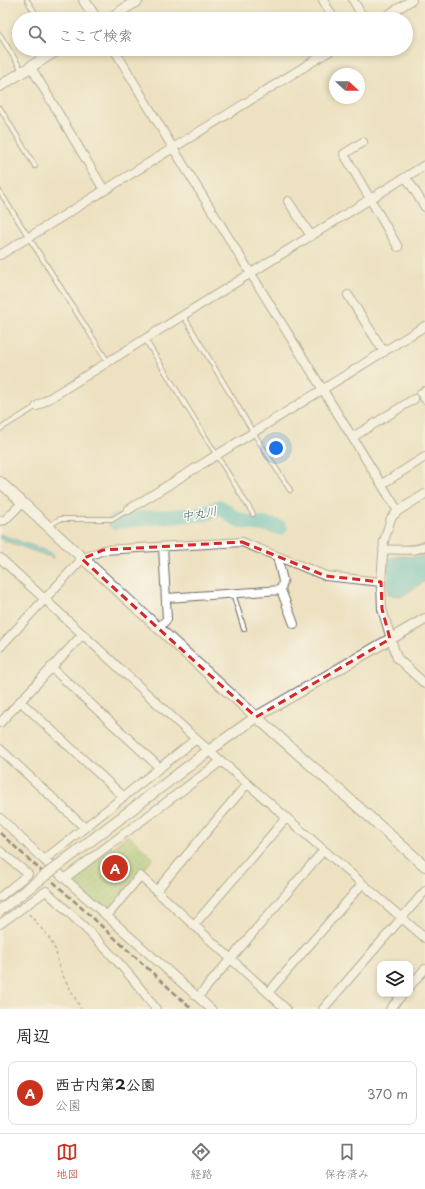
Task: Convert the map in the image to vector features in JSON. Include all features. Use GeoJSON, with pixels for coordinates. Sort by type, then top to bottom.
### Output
{"type":"FeatureCollection","features":[{"type":"Feature","properties":{"kind":"street"},"geometry":{"type":"LineString","coordinates":[[84,0],[92,12]]}},
{"type":"Feature","properties":{"kind":"street"},"geometry":{"type":"LineString","coordinates":[[119,12],[138,0]]}},
{"type":"Feature","properties":{"kind":"street"},"geometry":{"type":"LineString","coordinates":[[323,0],[330,12]]}},
{"type":"Feature","properties":{"kind":"street"},"geometry":{"type":"LineString","coordinates":[[353,0],[360,12]]}},
{"type":"Feature","properties":{"kind":"street"},"geometry":{"type":"LineString","coordinates":[[392,12],[412,0]]}},
{"type":"Feature","properties":{"kind":"street"},"geometry":{"type":"LineString","coordinates":[[0,86],[48,56]]}},
{"type":"Feature","properties":{"kind":"street"},"geometry":{"type":"LineString","coordinates":[[118,56],[173,148],[324,389],[398,511]]}},
{"type":"Feature","properties":{"kind":"street"},"geometry":{"type":"LineString","coordinates":[[0,255],[322,56]]}},
{"type":"Feature","properties":{"kind":"street"},"geometry":{"type":"LineString","coordinates":[[27,70],[104,190]]}},
{"type":"Feature","properties":{"kind":"street"},"geometry":{"type":"LineString","coordinates":[[363,142],[344,154],[398,247]]}},
{"type":"Feature","properties":{"kind":"street"},"geometry":{"type":"LineString","coordinates":[[37,406],[425,165]]}},
{"type":"Feature","properties":{"kind":"street"},"geometry":{"type":"LineString","coordinates":[[406,177],[425,207]]}},
{"type":"Feature","properties":{"kind":"street"},"geometry":{"type":"LineString","coordinates":[[288,201],[311,236]]}},
{"type":"Feature","properties":{"kind":"street"},"geometry":{"type":"LineString","coordinates":[[348,295],[384,352]]}},
{"type":"Feature","properties":{"kind":"street"},"geometry":{"type":"LineString","coordinates":[[128,510],[216,454],[425,326]]}},
{"type":"Feature","properties":{"kind":"street"},"geometry":{"type":"LineString","coordinates":[[425,391],[422,393],[425,399]]}},
{"type":"Feature","properties":{"kind":"street"},"geometry":{"type":"LineString","coordinates":[[353,437],[414,399]]}},
{"type":"Feature","properties":{"kind":"street"},"geometry":{"type":"LineString","coordinates":[[382,484],[425,457]]}},
{"type":"Feature","properties":{"kind":"street"},"geometry":{"type":"LineString","coordinates":[[0,482],[82,559],[256,717],[425,866]]}},
{"type":"Feature","properties":{"kind":"street"},"geometry":{"type":"LineString","coordinates":[[425,494],[398,511],[391,518],[384,541],[381,582],[382,609],[397,658],[425,684]]}},
{"type":"Feature","properties":{"kind":"street"},"geometry":{"type":"LineString","coordinates":[[0,521],[5,520],[22,503]]}},
{"type":"Feature","properties":{"kind":"street"},"geometry":{"type":"LineString","coordinates":[[0,647],[82,559],[103,550],[242,542],[326,576],[381,582]]}},
{"type":"Feature","properties":{"kind":"street"},"geometry":{"type":"LineString","coordinates":[[384,550],[420,549],[425,546]]}},
{"type":"Feature","properties":{"kind":"street"},"geometry":{"type":"LineString","coordinates":[[158,628],[167,619],[163,547]]}},
{"type":"Feature","properties":{"kind":"street"},"geometry":{"type":"LineString","coordinates":[[277,556],[283,581],[281,590],[294,624]]}},
{"type":"Feature","properties":{"kind":"street"},"geometry":{"type":"LineString","coordinates":[[0,559],[196,739],[206,752],[247,784],[425,938]]}},
{"type":"Feature","properties":{"kind":"street"},"geometry":{"type":"LineString","coordinates":[[167,598],[281,590]]}},
{"type":"Feature","properties":{"kind":"street"},"geometry":{"type":"LineString","coordinates":[[0,910],[206,752],[256,717],[425,619]]}},
{"type":"Feature","properties":{"kind":"street"},"geometry":{"type":"LineString","coordinates":[[0,723],[82,634]]}},
{"type":"Feature","properties":{"kind":"street"},"geometry":{"type":"LineString","coordinates":[[51,667],[159,767]]}},
{"type":"Feature","properties":{"kind":"street"},"geometry":{"type":"LineString","coordinates":[[20,701],[124,798]]}},
{"type":"Feature","properties":{"kind":"street"},"geometry":{"type":"LineString","coordinates":[[44,860],[84,827],[124,798],[159,767],[196,739]]}},
{"type":"Feature","properties":{"kind":"street"},"geometry":{"type":"LineString","coordinates":[[0,749],[84,827]]}},
{"type":"Feature","properties":{"kind":"street"},"geometry":{"type":"LineString","coordinates":[[64,878],[220,762]]}},
{"type":"Feature","properties":{"kind":"street"},"geometry":{"type":"LineString","coordinates":[[157,890],[247,784]]}},
{"type":"Feature","properties":{"kind":"street"},"geometry":{"type":"LineString","coordinates":[[0,818],[44,860],[212,1009]]}},
{"type":"Feature","properties":{"kind":"street"},"geometry":{"type":"LineString","coordinates":[[194,924],[286,818]]}},
{"type":"Feature","properties":{"kind":"street"},"geometry":{"type":"LineString","coordinates":[[0,829],[9,826]]}},
{"type":"Feature","properties":{"kind":"street"},"geometry":{"type":"LineString","coordinates":[[0,851],[28,874],[99,940],[135,979],[156,1009]]}},
{"type":"Feature","properties":{"kind":"street"},"geometry":{"type":"LineString","coordinates":[[198,997],[324,851]]}},
{"type":"Feature","properties":{"kind":"street"},"geometry":{"type":"LineString","coordinates":[[0,897],[28,874]]}},
{"type":"Feature","properties":{"kind":"street"},"geometry":{"type":"LineString","coordinates":[[107,916],[140,876],[286,1009]]}},
{"type":"Feature","properties":{"kind":"street"},"geometry":{"type":"LineString","coordinates":[[268,993],[362,884]]}},
{"type":"Feature","properties":{"kind":"street"},"geometry":{"type":"LineString","coordinates":[[323,1009],[425,890]]}},
{"type":"Feature","properties":{"kind":"street"},"geometry":{"type":"LineString","coordinates":[[0,924],[23,906],[46,891]]}},
{"type":"Feature","properties":{"kind":"street"},"geometry":{"type":"LineString","coordinates":[[413,983],[425,969]]}},
{"type":"Feature","properties":{"kind":"street"},"geometry":{"type":"LineString","coordinates":[[390,1009],[400,997]]}},
{"type":"Feature","properties":{"kind":"lane"},"geometry":{"type":"LineString","coordinates":[[27,0],[35,12]]}},
{"type":"Feature","properties":{"kind":"lane"},"geometry":{"type":"LineString","coordinates":[[0,35],[12,51]]}},
{"type":"Feature","properties":{"kind":"lane"},"geometry":{"type":"LineString","coordinates":[[16,56],[27,70]]}},
{"type":"Feature","properties":{"kind":"lane"},"geometry":{"type":"LineString","coordinates":[[0,108],[35,166]]}},
{"type":"Feature","properties":{"kind":"lane"},"geometry":{"type":"LineString","coordinates":[[0,192],[108,362]]}},
{"type":"Feature","properties":{"kind":"lane"},"geometry":{"type":"LineString","coordinates":[[183,315],[253,432],[290,490]]}},
{"type":"Feature","properties":{"kind":"lane"},"geometry":{"type":"LineString","coordinates":[[145,339],[253,514]]}},
{"type":"Feature","properties":{"kind":"lane"},"geometry":{"type":"LineString","coordinates":[[0,429],[37,406]]}},
{"type":"Feature","properties":{"kind":"lane"},"geometry":{"type":"LineString","coordinates":[[47,526],[60,519],[113,519],[128,510]]}},
{"type":"Feature","properties":{"kind":"lane"},"geometry":{"type":"LineString","coordinates":[[232,593],[244,630]]}},
{"type":"Feature","properties":{"kind":"path"},"geometry":{"type":"LineString","coordinates":[[23,906],[48,936],[55,949],[61,972],[81,1009]]}},
{"type":"Feature","properties":{"kind":"highlighted area"},"geometry":{"type":"Polygon","coordinates":[[[242,542],[326,576],[381,582],[382,609],[390,639],[256,717],[82,559],[103,550],[242,542]]]}},
{"type":"Feature","properties":{"kind":"green space"},"geometry":{"type":"Polygon","coordinates":[[[128,835],[153,858],[104,913],[72,878],[128,835]]]}},
{"type":"Feature","properties":{"kind":"water"},"geometry":{"type":"Polygon","coordinates":[[[0,534],[52,553],[53,558],[0,539],[0,534]]]}},
{"type":"Feature","properties":{"kind":"water"},"geometry":{"type":"Polygon","coordinates":[[[425,554],[425,581],[402,596],[388,595],[388,559],[400,556],[422,557],[425,554]]]}},
{"type":"Feature","properties":{"kind":"waterway","name":"中丸川"},"geometry":{"type":"LineString","coordinates":[[115,522],[146,518],[205,514],[219,507],[242,521],[280,528]]}},
{"type":"Feature","properties":{"kind":"railway"},"geometry":{"type":"LineString","coordinates":[[0,833],[192,1009]]}},
{"type":"Feature","properties":{"kind":"place","name":"西古内第2公園"},"geometry":{"type":"Point","coordinates":[115,868]}}]}
